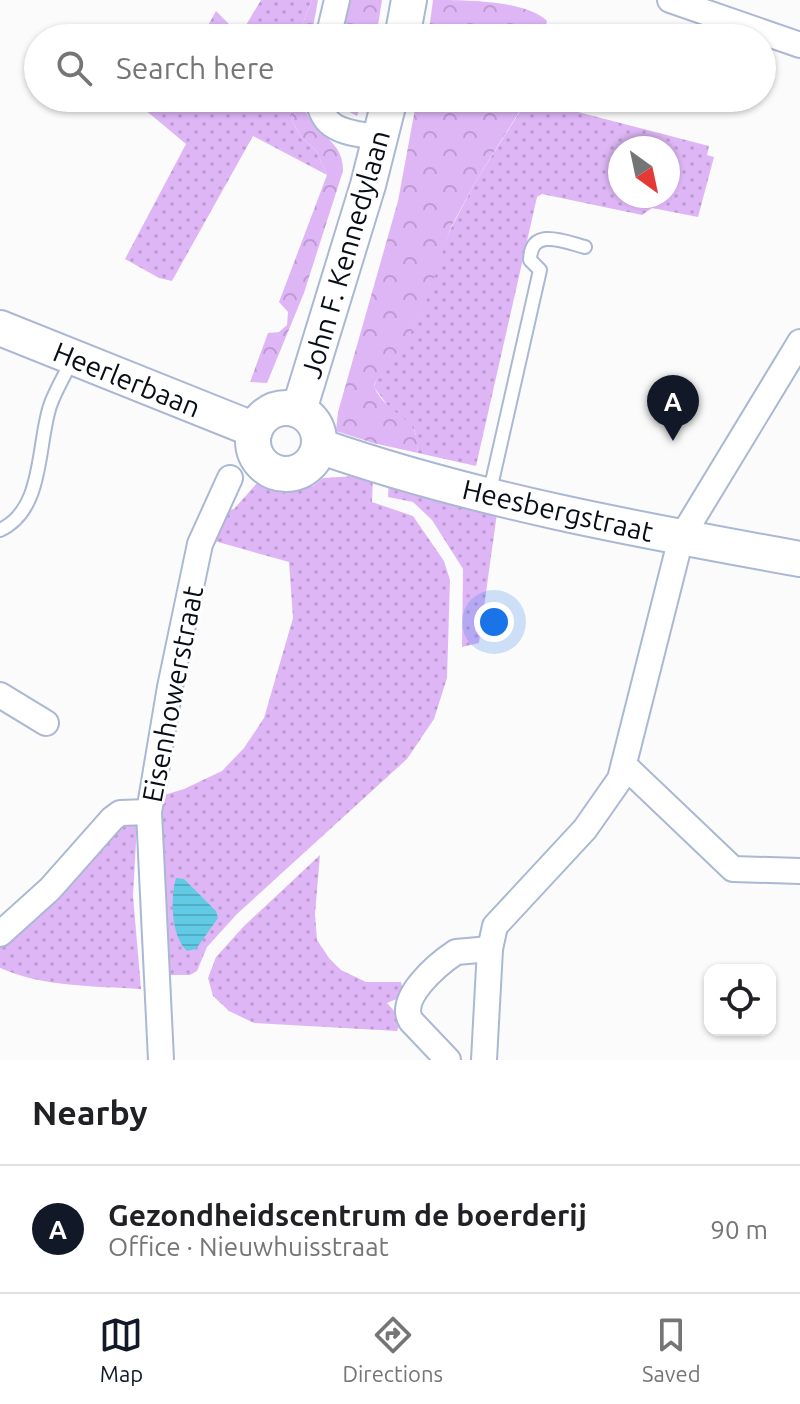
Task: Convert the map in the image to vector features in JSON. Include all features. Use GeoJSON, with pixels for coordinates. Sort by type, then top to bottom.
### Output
{"type":"FeatureCollection","features":[{"type":"Feature","properties":{"kind":"street"},"geometry":{"type":"LineString","coordinates":[[331,24],[337,0]]}},
{"type":"Feature","properties":{"kind":"street"},"geometry":{"type":"LineString","coordinates":[[405,24],[409,0]]}},
{"type":"Feature","properties":{"kind":"street"},"geometry":{"type":"LineString","coordinates":[[670,0],[739,24]]}},
{"type":"Feature","properties":{"kind":"street"},"geometry":{"type":"LineString","coordinates":[[776,37],[800,45]]}},
{"type":"Feature","properties":{"kind":"street"},"geometry":{"type":"LineString","coordinates":[[322,112],[329,125],[381,138]]}},
{"type":"Feature","properties":{"kind":"street","name":"John F. Kennedylaan"},"geometry":{"type":"LineString","coordinates":[[299,410],[387,112]]}},
{"type":"Feature","properties":{"kind":"street","name":"Heerlerbaan"},"geometry":{"type":"LineString","coordinates":[[0,328],[255,430]]}},
{"type":"Feature","properties":{"kind":"street"},"geometry":{"type":"LineString","coordinates":[[484,1060],[491,935],[500,918],[602,808],[620,779],[681,538],[800,342]]}},
{"type":"Feature","properties":{"kind":"street"},"geometry":{"type":"LineString","coordinates":[[286,408],[299,410],[315,424],[319,446],[312,462],[304,469],[285,475],[275,473],[265,467],[254,451],[258,422],[271,411],[286,408]]}},
{"type":"Feature","properties":{"kind":"street","name":"Heesbergstraat"},"geometry":{"type":"LineString","coordinates":[[319,446],[385,469],[489,495],[681,538],[800,559]]}},
{"type":"Feature","properties":{"kind":"street","name":"Eisenhowerstraat"},"geometry":{"type":"LineString","coordinates":[[161,1060],[149,812],[156,760],[200,544],[230,478]]}},
{"type":"Feature","properties":{"kind":"street"},"geometry":{"type":"LineString","coordinates":[[0,695],[46,723]]}},
{"type":"Feature","properties":{"kind":"street"},"geometry":{"type":"LineString","coordinates":[[625,766],[733,869],[800,871]]}},
{"type":"Feature","properties":{"kind":"street"},"geometry":{"type":"LineString","coordinates":[[0,934],[50,889],[112,819],[120,813],[149,812]]}},
{"type":"Feature","properties":{"kind":"street"},"geometry":{"type":"LineString","coordinates":[[448,1060],[411,1021],[407,1014],[409,1000],[456,952],[490,949]]}},
{"type":"Feature","properties":{"kind":"lane"},"geometry":{"type":"LineString","coordinates":[[489,495],[540,270],[530,260],[530,250],[535,241],[544,238],[585,247]]}},
{"type":"Feature","properties":{"kind":"lane"},"geometry":{"type":"LineString","coordinates":[[0,530],[12,525],[29,501],[50,406],[74,358]]}},
{"type":"Feature","properties":{"kind":"green space"},"geometry":{"type":"Polygon","coordinates":[[[261,0],[312,0],[303,24],[247,24],[261,0]]]}},
{"type":"Feature","properties":{"kind":"green space"},"geometry":{"type":"Polygon","coordinates":[[[312,0],[318,0],[314,24],[303,24],[312,0]]]}},
{"type":"Feature","properties":{"kind":"green space"},"geometry":{"type":"Polygon","coordinates":[[[347,0],[382,0],[378,24],[343,24],[347,0]]]}},
{"type":"Feature","properties":{"kind":"green space"},"geometry":{"type":"Polygon","coordinates":[[[433,0],[510,5],[537,14],[547,21],[546,24],[430,24],[433,0]]]}},
{"type":"Feature","properties":{"kind":"green space"},"geometry":{"type":"Polygon","coordinates":[[[216,11],[229,24],[209,24],[216,11]]]}},
{"type":"Feature","properties":{"kind":"green space"},"geometry":{"type":"Polygon","coordinates":[[[148,112],[290,112],[301,137],[316,150],[327,175],[253,136],[172,281],[159,278],[125,259],[186,144],[148,112]]]}},
{"type":"Feature","properties":{"kind":"green space"},"geometry":{"type":"Polygon","coordinates":[[[290,112],[306,112],[338,150],[343,171],[304,293],[267,383],[250,382],[268,333],[279,332],[287,325],[288,312],[279,302],[327,175],[316,150],[301,137],[290,112]]]}},
{"type":"Feature","properties":{"kind":"green space"},"geometry":{"type":"Polygon","coordinates":[[[414,112],[519,112],[451,227],[425,305],[410,334],[374,386],[383,401],[412,426],[418,453],[336,431],[338,412],[398,201],[414,112]]]}},
{"type":"Feature","properties":{"kind":"green space"},"geometry":{"type":"Polygon","coordinates":[[[520,112],[578,112],[670,136],[608,136],[608,208],[542,194],[537,197],[476,466],[418,453],[415,431],[390,409],[374,387],[379,372],[410,334],[451,228],[477,179],[520,112]]]}},
{"type":"Feature","properties":{"kind":"green space"},"geometry":{"type":"Polygon","coordinates":[[[680,138],[709,146],[707,155],[714,157],[698,217],[652,208],[680,208],[680,138]]]}},
{"type":"Feature","properties":{"kind":"green space"},"geometry":{"type":"Polygon","coordinates":[[[609,208],[652,208],[642,215],[609,208]]]}},
{"type":"Feature","properties":{"kind":"green space"},"geometry":{"type":"Polygon","coordinates":[[[373,475],[372,502],[413,516],[444,561],[450,580],[447,678],[434,719],[407,759],[237,914],[207,947],[197,971],[190,975],[165,975],[160,834],[164,795],[222,771],[244,748],[264,718],[293,618],[289,562],[211,540],[224,511],[234,509],[259,481],[267,480],[295,488],[313,486],[323,478],[373,475]]]}},
{"type":"Feature","properties":{"kind":"green space"},"geometry":{"type":"Polygon","coordinates":[[[389,479],[498,506],[479,643],[462,647],[463,569],[432,520],[413,502],[388,497],[389,479]]]}},
{"type":"Feature","properties":{"kind":"green space"},"geometry":{"type":"Polygon","coordinates":[[[137,824],[133,896],[141,989],[51,982],[0,968],[0,946],[121,826],[137,824]]]}},
{"type":"Feature","properties":{"kind":"green space"},"geometry":{"type":"Polygon","coordinates":[[[320,855],[315,914],[317,940],[341,970],[366,982],[401,982],[404,996],[387,1003],[402,1020],[397,1031],[254,1023],[229,1011],[213,996],[208,978],[216,957],[244,926],[320,855]]]}},
{"type":"Feature","properties":{"kind":"water"},"geometry":{"type":"Polygon","coordinates":[[[176,878],[184,879],[216,911],[218,918],[196,949],[187,951],[178,936],[173,917],[176,878]]]}},
{"type":"Feature","properties":{"kind":"place","name":"Gezondheidscentrum de boerderij"},"geometry":{"type":"Point","coordinates":[673,441]}}]}
